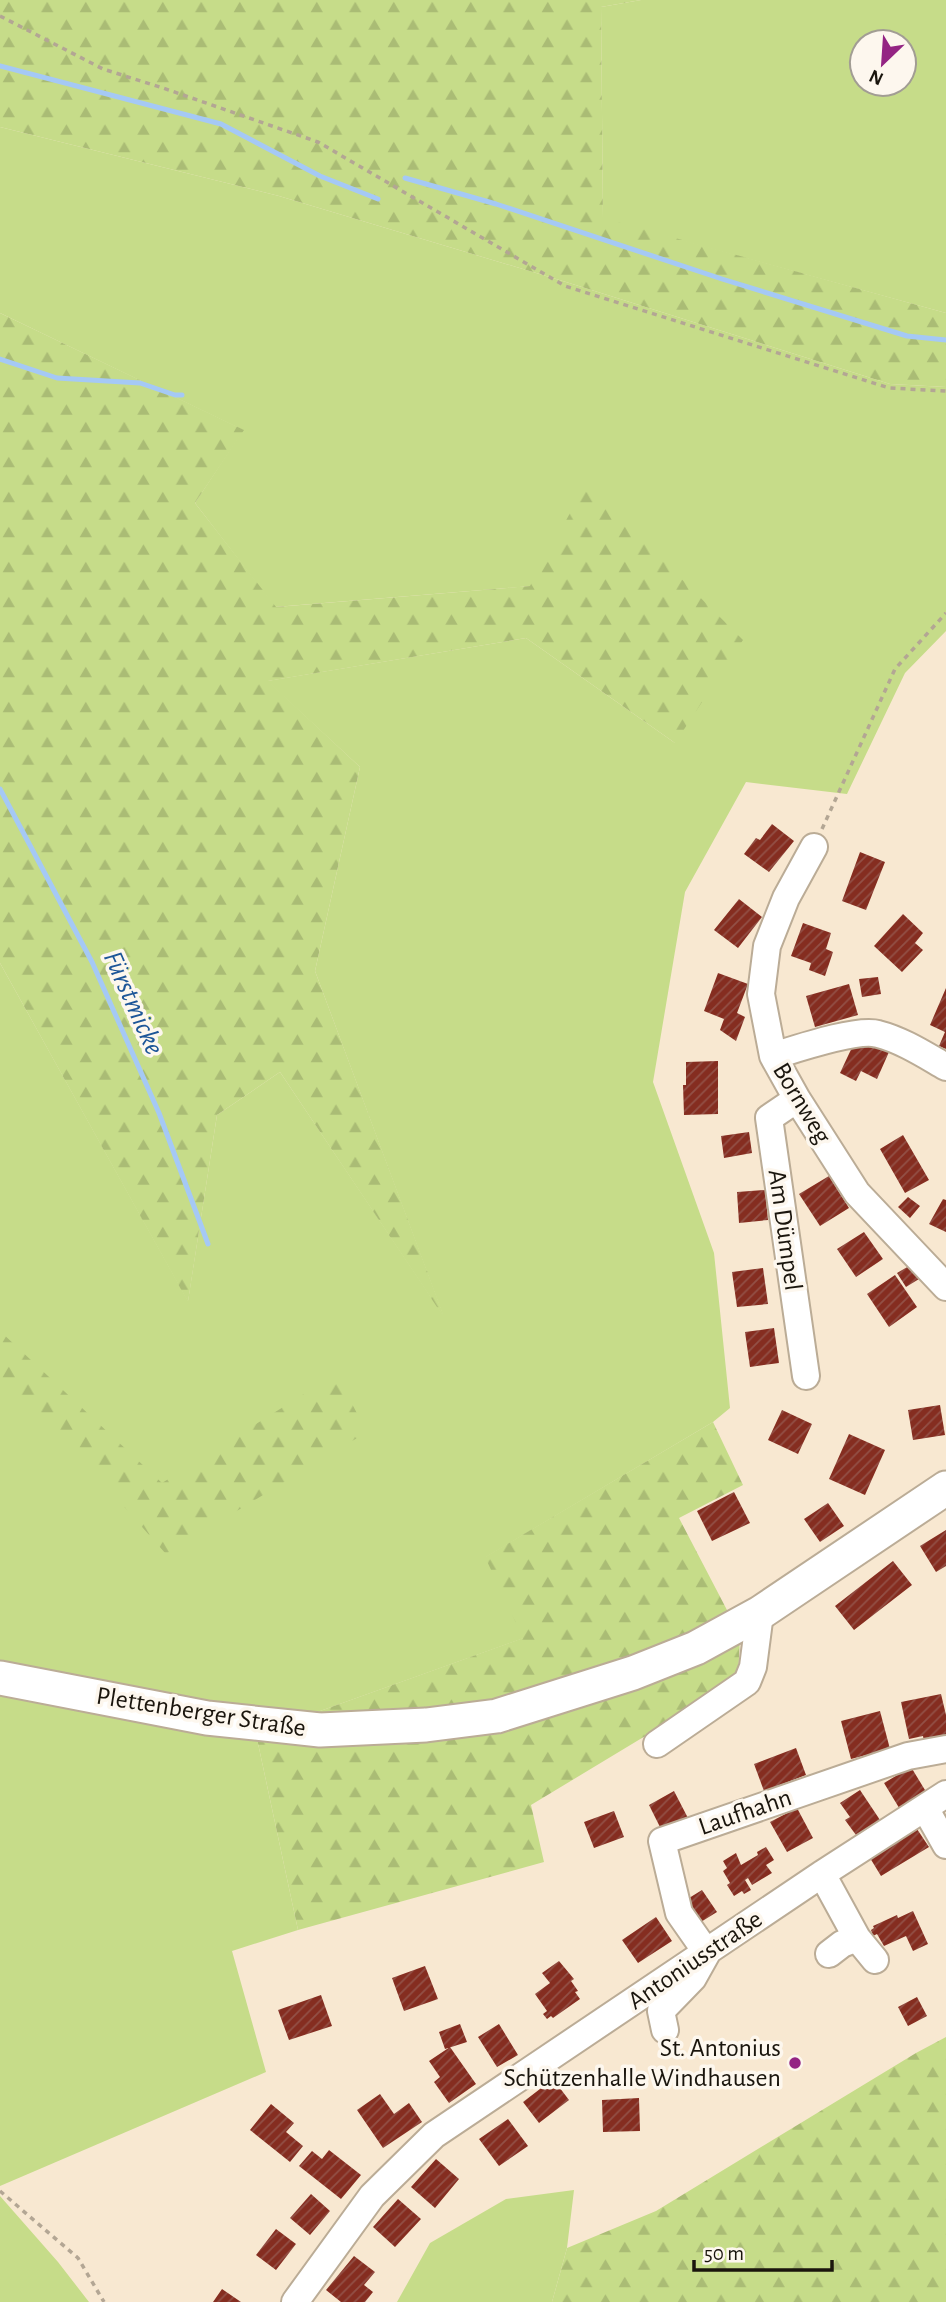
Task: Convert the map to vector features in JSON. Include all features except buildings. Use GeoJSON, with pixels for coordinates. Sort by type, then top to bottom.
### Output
{"type":"FeatureCollection","features":[{"type":"Feature","properties":{"kind":"main road","name":"Plettenberger Straße"},"geometry":{"type":"LineString","coordinates":[[0,1678],[207,1718],[320,1730],[426,1725],[497,1716],[633,1673],[696,1648],[760,1613],[946,1488]]}},
{"type":"Feature","properties":{"kind":"street","name":"Bornweg"},"geometry":{"type":"LineString","coordinates":[[814,847],[786,898],[767,946],[761,994],[773,1056],[797,1099],[858,1193],[946,1287]]}},
{"type":"Feature","properties":{"kind":"street"},"geometry":{"type":"LineString","coordinates":[[773,1056],[855,1034],[876,1033],[910,1047],[946,1067]]}},
{"type":"Feature","properties":{"kind":"street","name":"Am Dümpel"},"geometry":{"type":"LineString","coordinates":[[797,1099],[769,1118],[806,1376]]}},
{"type":"Feature","properties":{"kind":"street"},"geometry":{"type":"LineString","coordinates":[[657,1744],[747,1682],[753,1667],[760,1613]]}},
{"type":"Feature","properties":{"kind":"street","name":"Laufhahn"},"geometry":{"type":"LineString","coordinates":[[706,1953],[679,1913],[662,1841],[908,1756],[946,1749]]}},
{"type":"Feature","properties":{"kind":"street"},"geometry":{"type":"LineString","coordinates":[[936,1801],[946,1845]]}},
{"type":"Feature","properties":{"kind":"street","name":"Antoniusstraße"},"geometry":{"type":"LineString","coordinates":[[295,2302],[372,2196],[435,2135],[822,1874],[936,1801]]}},
{"type":"Feature","properties":{"kind":"street"},"geometry":{"type":"LineString","coordinates":[[822,1874],[857,1938],[876,1960]]}},
{"type":"Feature","properties":{"kind":"street"},"geometry":{"type":"LineString","coordinates":[[829,1955],[842,1944],[857,1938]]}},
{"type":"Feature","properties":{"kind":"street"},"geometry":{"type":"LineString","coordinates":[[665,2030],[661,2011],[693,1979],[706,1953]]}},
{"type":"Feature","properties":{"kind":"path"},"geometry":{"type":"LineString","coordinates":[[0,16],[103,69],[318,142],[565,286],[889,388],[946,391]]}},
{"type":"Feature","properties":{"kind":"path"},"geometry":{"type":"LineString","coordinates":[[814,847],[895,669],[946,613]]}},
{"type":"Feature","properties":{"kind":"path"},"geometry":{"type":"LineString","coordinates":[[0,2191],[78,2258],[104,2302]]}},
{"type":"Feature","properties":{"kind":"green space"},"geometry":{"type":"Polygon","coordinates":[[[0,0],[641,0],[601,7],[603,218],[946,313],[946,387],[890,384],[566,282],[279,196],[0,127],[0,0]]]}},
{"type":"Feature","properties":{"kind":"green space"},"geometry":{"type":"Polygon","coordinates":[[[641,0],[946,0],[946,313],[603,219],[601,7],[641,0]]]}},
{"type":"Feature","properties":{"kind":"green space"},"geometry":{"type":"Polygon","coordinates":[[[0,127],[279,196],[566,282],[890,384],[946,387],[946,631],[905,673],[847,794],[746,782],[685,892],[653,1082],[714,1253],[730,1408],[713,1422],[486,1557],[524,1638],[256,1734],[298,1930],[232,1951],[266,2072],[0,2186],[0,963],[188,1301],[217,1115],[280,1072],[443,1315],[315,971],[360,767],[267,681],[526,638],[675,743],[531,586],[275,607],[195,503],[243,430],[0,313],[0,127]]]}},
{"type":"Feature","properties":{"kind":"green space"},"geometry":{"type":"Polygon","coordinates":[[[0,313],[244,430],[195,503],[276,607],[530,586],[586,484],[743,640],[675,743],[526,638],[268,681],[360,767],[315,971],[445,1319],[280,1072],[217,1115],[188,1302],[0,963],[0,313]]]}},
{"type":"Feature","properties":{"kind":"green space"},"geometry":{"type":"Polygon","coordinates":[[[0,1331],[162,1483],[336,1374],[367,1432],[166,1554],[25,1395],[0,1402],[0,1331]]]}},
{"type":"Feature","properties":{"kind":"green space"},"geometry":{"type":"Polygon","coordinates":[[[713,1422],[743,1485],[679,1518],[740,1635],[738,1680],[531,1805],[544,1862],[298,1930],[256,1734],[523,1638],[485,1557],[713,1422]]]}},
{"type":"Feature","properties":{"kind":"green space"},"geometry":{"type":"Polygon","coordinates":[[[946,2037],[946,2302],[552,2302],[567,2248],[656,2211],[946,2037]]]}},
{"type":"Feature","properties":{"kind":"green space"},"geometry":{"type":"Polygon","coordinates":[[[574,2190],[567,2248],[552,2302],[397,2302],[430,2243],[506,2199],[574,2190]]]}},
{"type":"Feature","properties":{"kind":"green space"},"geometry":{"type":"Polygon","coordinates":[[[0,2196],[58,2262],[89,2302],[0,2302],[0,2196]]]}},
{"type":"Feature","properties":{"kind":"waterway"},"geometry":{"type":"LineString","coordinates":[[0,66],[221,124],[320,176],[378,199]]}},
{"type":"Feature","properties":{"kind":"waterway"},"geometry":{"type":"LineString","coordinates":[[405,178],[496,204],[722,279],[907,336],[946,340]]}},
{"type":"Feature","properties":{"kind":"waterway"},"geometry":{"type":"LineString","coordinates":[[0,359],[57,378],[140,383],[182,395]]}},
{"type":"Feature","properties":{"kind":"waterway","name":"Fürstmicke"},"geometry":{"type":"LineString","coordinates":[[0,789],[92,962],[159,1113],[208,1244]]}},
{"type":"Feature","properties":{"kind":"place","name":"St. Antonius Schützenhalle Windhausen"},"geometry":{"type":"Point","coordinates":[795,2063]}}]}
